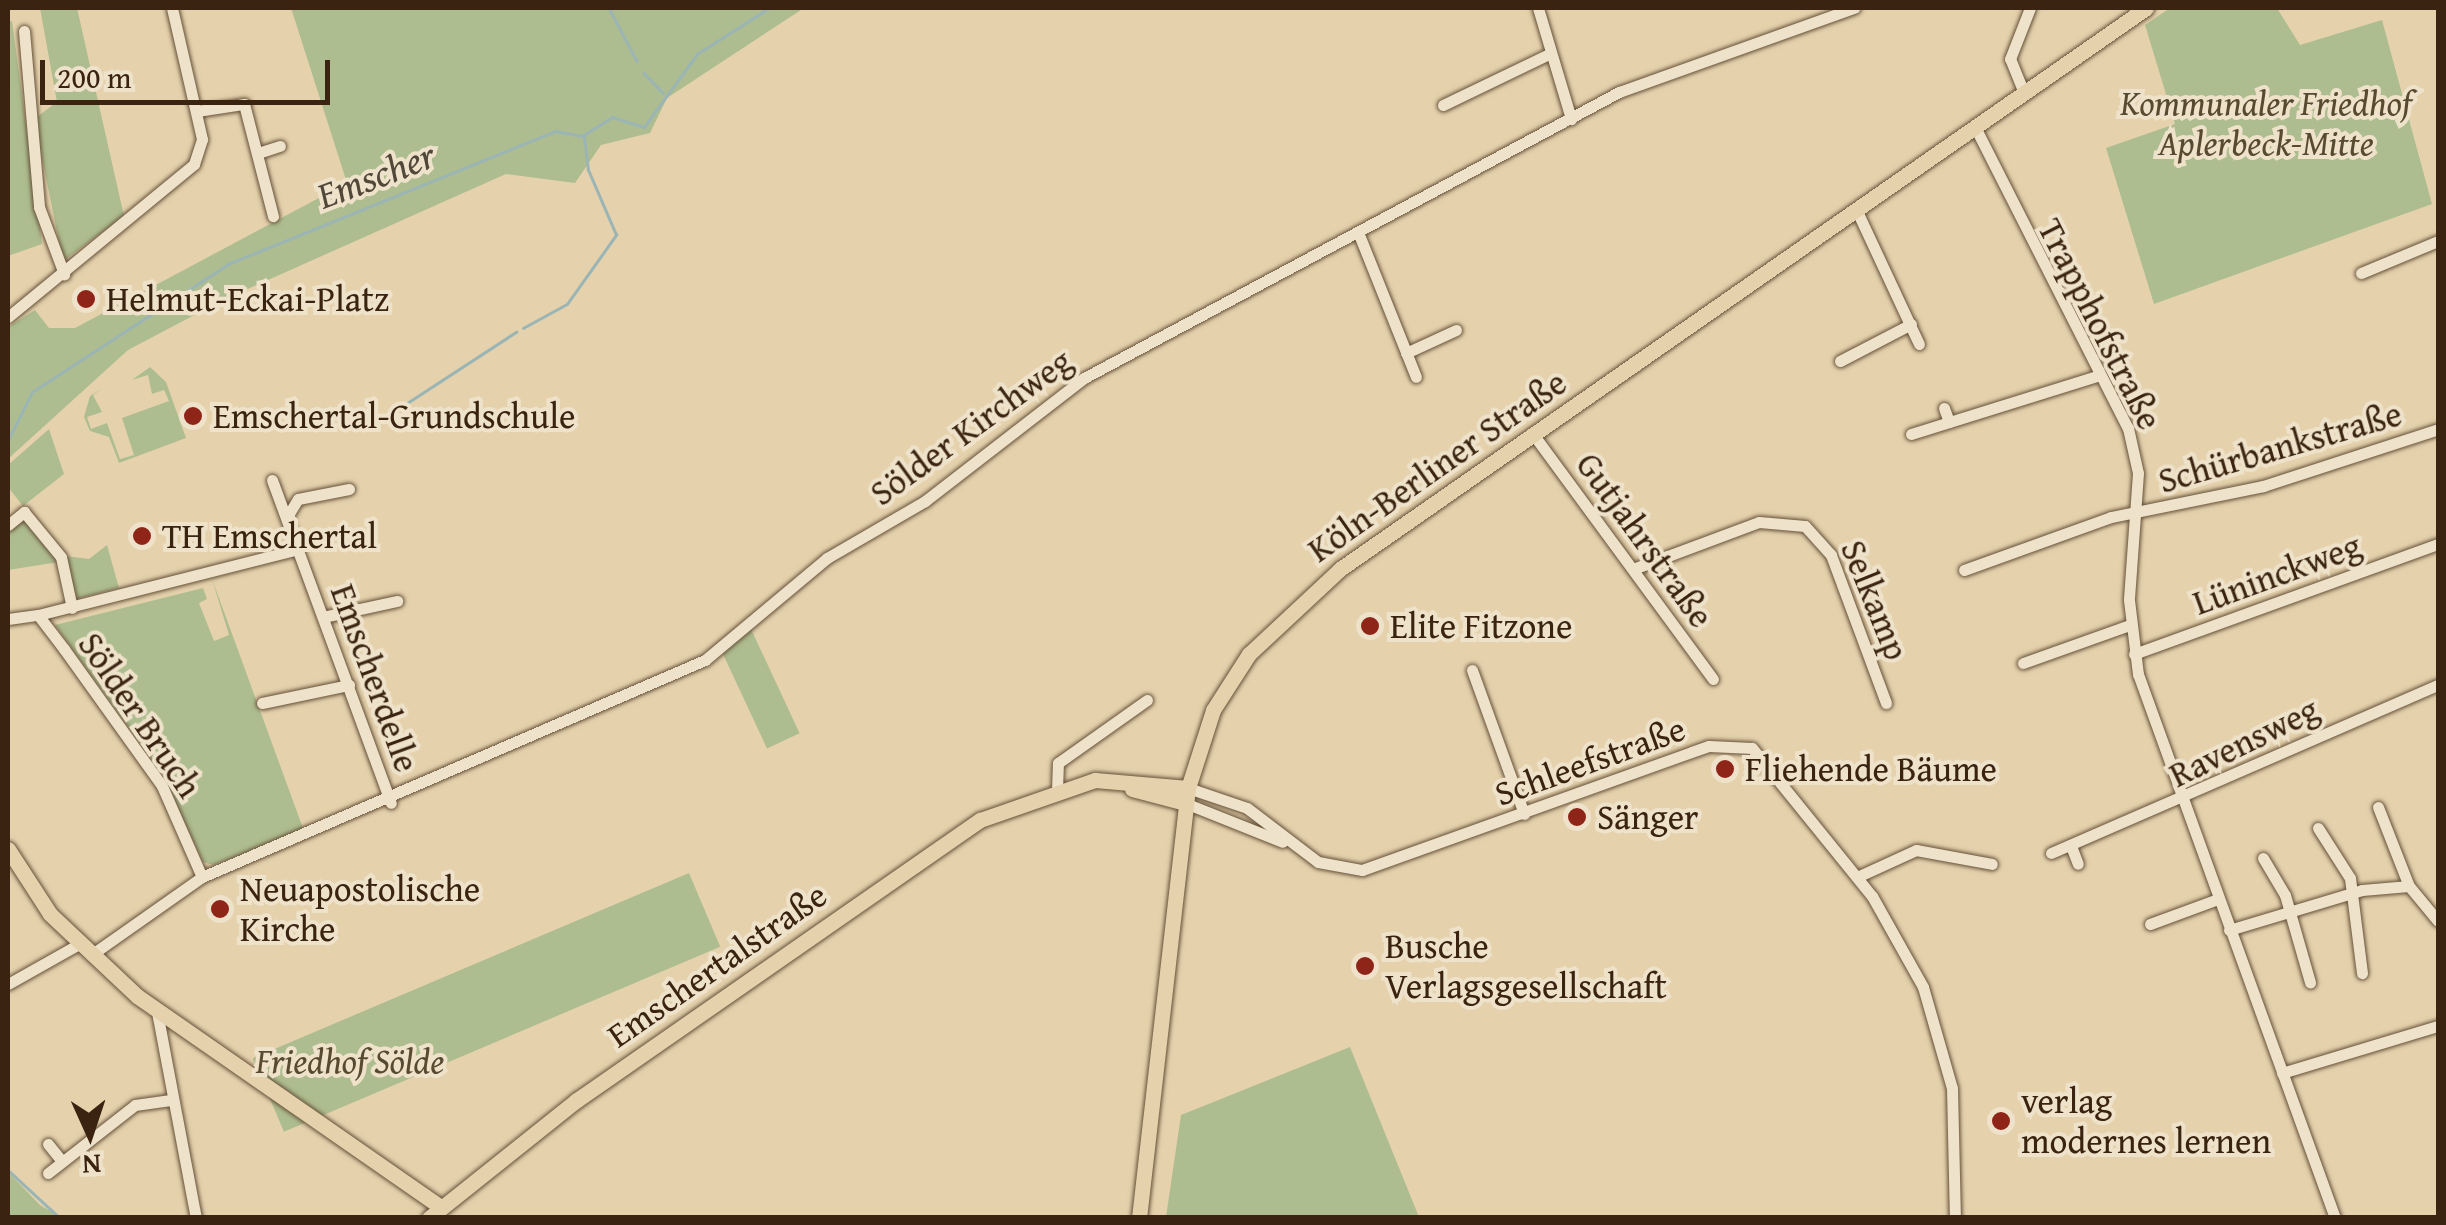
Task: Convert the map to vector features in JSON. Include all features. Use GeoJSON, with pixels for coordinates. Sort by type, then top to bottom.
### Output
{"type":"FeatureCollection","features":[{"type":"Feature","properties":{"kind":"main road","name":"Köln-Berliner Straße"},"geometry":{"type":"LineString","coordinates":[[1139,1218],[1186,795],[1212,710],[1266,634],[1340,569],[2146,8]]}},
{"type":"Feature","properties":{"kind":"main road","name":"Emschertalstraße"},"geometry":{"type":"LineString","coordinates":[[435,1212],[577,1100],[957,835],[1056,790],[1083,785],[1186,795]]}},
{"type":"Feature","properties":{"kind":"main road"},"geometry":{"type":"LineString","coordinates":[[8,849],[85,949],[158,1012],[435,1212]]}},
{"type":"Feature","properties":{"kind":"street"},"geometry":{"type":"LineString","coordinates":[[8,317],[189,171],[201,148],[172,8]]}},
{"type":"Feature","properties":{"kind":"street"},"geometry":{"type":"LineString","coordinates":[[1538,8],[1546,55],[1571,119]]}},
{"type":"Feature","properties":{"kind":"street","name":"Sölder Kirchweg"},"geometry":{"type":"LineString","coordinates":[[8,984],[85,949],[202,877],[392,803],[705,660],[814,568],[933,495],[1084,378],[1653,76],[1854,8]]}},
{"type":"Feature","properties":{"kind":"street"},"geometry":{"type":"LineString","coordinates":[[2024,93],[2010,59],[2030,8]]}},
{"type":"Feature","properties":{"kind":"street"},"geometry":{"type":"LineString","coordinates":[[24,31],[39,207],[64,274]]}},
{"type":"Feature","properties":{"kind":"street"},"geometry":{"type":"LineString","coordinates":[[1442,105],[1546,55]]}},
{"type":"Feature","properties":{"kind":"street"},"geometry":{"type":"LineString","coordinates":[[196,111],[244,104],[273,216]]}},
{"type":"Feature","properties":{"kind":"street","name":"Trapphofstraße"},"geometry":{"type":"LineString","coordinates":[[1975,127],[2135,452],[2130,626],[2134,654],[2180,802],[2335,1218]]}},
{"type":"Feature","properties":{"kind":"street"},"geometry":{"type":"LineString","coordinates":[[258,152],[280,146]]}},
{"type":"Feature","properties":{"kind":"street"},"geometry":{"type":"LineString","coordinates":[[1856,208],[1918,344]]}},
{"type":"Feature","properties":{"kind":"street"},"geometry":{"type":"LineString","coordinates":[[1358,232],[1416,378]]}},
{"type":"Feature","properties":{"kind":"street"},"geometry":{"type":"LineString","coordinates":[[2360,273],[2438,241]]}},
{"type":"Feature","properties":{"kind":"street"},"geometry":{"type":"LineString","coordinates":[[1840,361],[1911,324]]}},
{"type":"Feature","properties":{"kind":"street"},"geometry":{"type":"LineString","coordinates":[[1406,353],[1456,330]]}},
{"type":"Feature","properties":{"kind":"street"},"geometry":{"type":"LineString","coordinates":[[1910,434],[2100,375]]}},
{"type":"Feature","properties":{"kind":"street"},"geometry":{"type":"LineString","coordinates":[[1944,408],[1949,422]]}},
{"type":"Feature","properties":{"kind":"street","name":"Schürbankstraße"},"geometry":{"type":"LineString","coordinates":[[1964,570],[2438,429]]}},
{"type":"Feature","properties":{"kind":"street","name":"Gutjahrstraße"},"geometry":{"type":"LineString","coordinates":[[1533,434],[1713,679]]}},
{"type":"Feature","properties":{"kind":"street","name":"Emscherdelle"},"geometry":{"type":"LineString","coordinates":[[272,480],[392,803]]}},
{"type":"Feature","properties":{"kind":"street"},"geometry":{"type":"LineString","coordinates":[[287,517],[298,499],[349,489]]}},
{"type":"Feature","properties":{"kind":"street"},"geometry":{"type":"LineString","coordinates":[[8,525],[24,512],[61,558],[72,608]]}},
{"type":"Feature","properties":{"kind":"street","name":"Selkamp"},"geometry":{"type":"LineString","coordinates":[[1633,569],[1758,522],[1805,526],[1831,555],[1886,702]]}},
{"type":"Feature","properties":{"kind":"street","name":"Lüninckweg"},"geometry":{"type":"LineString","coordinates":[[2134,654],[2438,544]]}},
{"type":"Feature","properties":{"kind":"street"},"geometry":{"type":"LineString","coordinates":[[38,615],[298,548]]}},
{"type":"Feature","properties":{"kind":"street"},"geometry":{"type":"LineString","coordinates":[[324,616],[398,601]]}},
{"type":"Feature","properties":{"kind":"street","name":"Sölder Bruch"},"geometry":{"type":"LineString","coordinates":[[8,619],[38,615],[162,786],[202,877]]}},
{"type":"Feature","properties":{"kind":"street"},"geometry":{"type":"LineString","coordinates":[[2023,663],[2130,626]]}},
{"type":"Feature","properties":{"kind":"street"},"geometry":{"type":"LineString","coordinates":[[1472,670],[1524,814]]}},
{"type":"Feature","properties":{"kind":"street","name":"Ravensweg"},"geometry":{"type":"LineString","coordinates":[[2051,853],[2180,802],[2438,685]]}},
{"type":"Feature","properties":{"kind":"street"},"geometry":{"type":"LineString","coordinates":[[262,703],[349,686]]}},
{"type":"Feature","properties":{"kind":"street"},"geometry":{"type":"LineString","coordinates":[[1056,790],[1058,763],[1146,700]]}},
{"type":"Feature","properties":{"kind":"street","name":"Schleefstraße"},"geometry":{"type":"LineString","coordinates":[[1186,795],[1247,808],[1292,844],[1328,866],[1362,870],[1709,746],[1743,744],[1770,760],[1902,942],[1941,1037],[1955,1112],[1955,1218]]}},
{"type":"Feature","properties":{"kind":"street"},"geometry":{"type":"LineString","coordinates":[[2378,807],[2409,886],[2434,902],[2438,920]]}},
{"type":"Feature","properties":{"kind":"street"},"geometry":{"type":"LineString","coordinates":[[2318,828],[2350,878],[2362,973]]}},
{"type":"Feature","properties":{"kind":"street"},"geometry":{"type":"LineString","coordinates":[[2071,846],[2078,864]]}},
{"type":"Feature","properties":{"kind":"street"},"geometry":{"type":"LineString","coordinates":[[1858,877],[1916,850],[1992,864]]}},
{"type":"Feature","properties":{"kind":"street"},"geometry":{"type":"LineString","coordinates":[[2263,858],[2289,910],[2310,982]]}},
{"type":"Feature","properties":{"kind":"street"},"geometry":{"type":"LineString","coordinates":[[2229,930],[2349,894],[2409,886]]}},
{"type":"Feature","properties":{"kind":"street"},"geometry":{"type":"LineString","coordinates":[[2150,924],[2218,899]]}},
{"type":"Feature","properties":{"kind":"street"},"geometry":{"type":"LineString","coordinates":[[158,1012],[169,1100],[196,1218]]}},
{"type":"Feature","properties":{"kind":"street"},"geometry":{"type":"LineString","coordinates":[[2282,1073],[2438,1026]]}},
{"type":"Feature","properties":{"kind":"street"},"geometry":{"type":"LineString","coordinates":[[48,1172],[136,1105],[169,1100]]}},
{"type":"Feature","properties":{"kind":"street"},"geometry":{"type":"LineString","coordinates":[[48,1144],[62,1161]]}},
{"type":"Feature","properties":{"kind":"street"},"geometry":{"type":"LineString","coordinates":[[435,1212],[456,1218]]}},
{"type":"Feature","properties":{"kind":"green space"},"geometry":{"type":"Polygon","coordinates":[[[40,8],[77,8],[124,216],[63,261],[34,119],[57,102],[40,8]]]}},
{"type":"Feature","properties":{"kind":"green space"},"geometry":{"type":"Polygon","coordinates":[[[291,8],[804,8],[667,98],[650,133],[601,145],[575,183],[506,174],[223,300],[128,350],[8,459],[8,327],[35,310],[49,328],[75,328],[347,183],[291,8]]]}},
{"type":"Feature","properties":{"kind":"green space","name":"Kommunaler Friedhof Aplerbeck-Mitte"},"geometry":{"type":"Polygon","coordinates":[[[2170,8],[2277,8],[2300,45],[2382,20],[2432,204],[2154,304],[2106,148],[2175,124],[2145,25],[2170,8]]]}},
{"type":"Feature","properties":{"kind":"green space"},"geometry":{"type":"Polygon","coordinates":[[[12,21],[42,244],[8,256],[8,22],[12,21]]]}},
{"type":"Feature","properties":{"kind":"green space"},"geometry":{"type":"Polygon","coordinates":[[[150,367],[166,382],[186,438],[119,463],[109,437],[90,431],[84,417],[90,396],[103,388],[93,395],[102,412],[87,417],[91,429],[107,423],[120,459],[134,455],[122,418],[169,401],[164,390],[152,394],[148,375],[132,380],[150,367]]]}},
{"type":"Feature","properties":{"kind":"green space"},"geometry":{"type":"Polygon","coordinates":[[[49,429],[64,474],[23,506],[8,487],[8,465],[49,429]]]}},
{"type":"Feature","properties":{"kind":"green space"},"geometry":{"type":"Polygon","coordinates":[[[21,521],[59,562],[8,570],[8,530],[21,521]]]}},
{"type":"Feature","properties":{"kind":"green space"},"geometry":{"type":"Polygon","coordinates":[[[107,545],[119,588],[75,599],[66,556],[89,559],[107,545]]]}},
{"type":"Feature","properties":{"kind":"green space"},"geometry":{"type":"Polygon","coordinates":[[[212,579],[304,831],[213,865],[203,862],[163,775],[55,625],[203,588],[207,599],[199,603],[214,641],[229,635],[212,579]]]}},
{"type":"Feature","properties":{"kind":"green space"},"geometry":{"type":"Polygon","coordinates":[[[751,629],[800,733],[767,748],[718,644],[751,629]]]}},
{"type":"Feature","properties":{"kind":"green space","name":"Friedhof Sölde"},"geometry":{"type":"Polygon","coordinates":[[[689,873],[720,947],[284,1132],[253,1058],[689,873]]]}},
{"type":"Feature","properties":{"kind":"green space"},"geometry":{"type":"Polygon","coordinates":[[[1350,1047],[1419,1217],[1166,1217],[1181,1115],[1350,1047]]]}},
{"type":"Feature","properties":{"kind":"green space"},"geometry":{"type":"Polygon","coordinates":[[[8,1172],[40,1205],[60,1217],[8,1217],[8,1172]]]}},
{"type":"Feature","properties":{"kind":"waterway"},"geometry":{"type":"LineString","coordinates":[[609,8],[637,61]]}},
{"type":"Feature","properties":{"kind":"waterway","name":"Emscher"},"geometry":{"type":"LineString","coordinates":[[8,440],[32,392],[228,264],[556,131],[582,136],[612,117],[644,127],[697,54],[769,8]]}},
{"type":"Feature","properties":{"kind":"waterway"},"geometry":{"type":"LineString","coordinates":[[644,73],[663,93]]}},
{"type":"Feature","properties":{"kind":"waterway","name":"Emscherdelle"},"geometry":{"type":"LineString","coordinates":[[523,328],[567,304],[616,235],[588,170],[584,135]]}},
{"type":"Feature","properties":{"kind":"waterway","name":"Emscherdelle"},"geometry":{"type":"LineString","coordinates":[[404,405],[516,332]]}},
{"type":"Feature","properties":{"kind":"waterway"},"geometry":{"type":"LineString","coordinates":[[8,1170],[60,1218]]}},
{"type":"Feature","properties":{"kind":"place","name":"Helmut-Eckai-Platz"},"geometry":{"type":"Point","coordinates":[86,299]}},
{"type":"Feature","properties":{"kind":"place","name":"Emschertal-Grundschule"},"geometry":{"type":"Point","coordinates":[193,416]}},
{"type":"Feature","properties":{"kind":"place","name":"TH Emschertal"},"geometry":{"type":"Point","coordinates":[142,536]}},
{"type":"Feature","properties":{"kind":"place","name":"Elite Fitzone"},"geometry":{"type":"Point","coordinates":[1370,626]}},
{"type":"Feature","properties":{"kind":"place","name":"Fliehende Bäume"},"geometry":{"type":"Point","coordinates":[1725,769]}},
{"type":"Feature","properties":{"kind":"place","name":"Sänger"},"geometry":{"type":"Point","coordinates":[1577,817]}},
{"type":"Feature","properties":{"kind":"place","name":"Neuapostolische Kirche"},"geometry":{"type":"Point","coordinates":[220,909]}},
{"type":"Feature","properties":{"kind":"place","name":"Busche Verlagsgesellschaft"},"geometry":{"type":"Point","coordinates":[1365,966]}},
{"type":"Feature","properties":{"kind":"place","name":"verlag modernes lernen"},"geometry":{"type":"Point","coordinates":[2001,1121]}}]}
